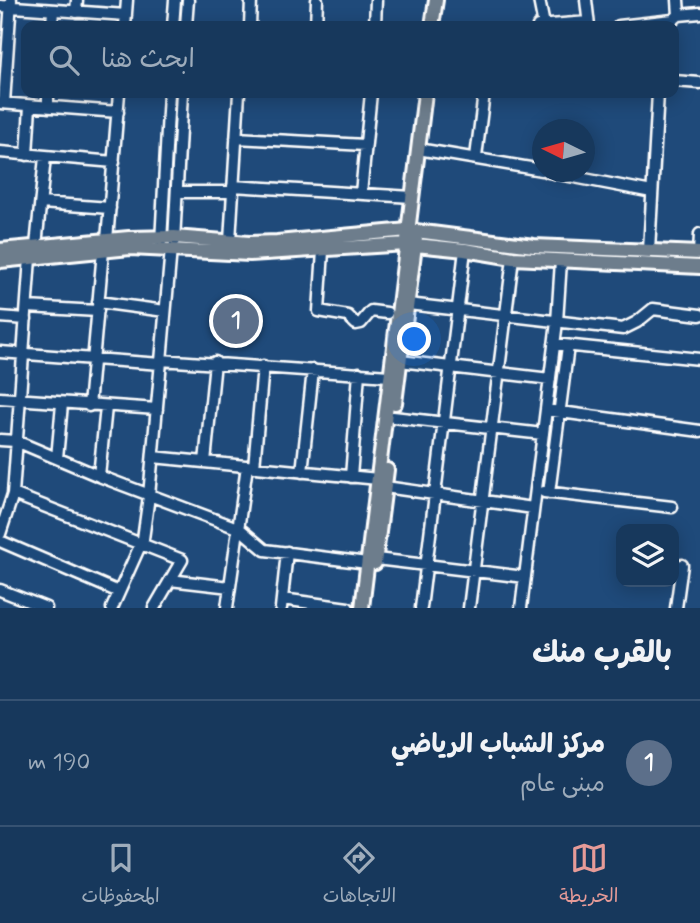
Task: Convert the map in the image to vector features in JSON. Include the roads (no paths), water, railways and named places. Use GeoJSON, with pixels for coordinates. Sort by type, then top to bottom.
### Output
{"type":"FeatureCollection","features":[{"type":"Feature","properties":{"kind":"main road"},"geometry":{"type":"LineString","coordinates":[[433,21],[436,0]]}},
{"type":"Feature","properties":{"kind":"main road"},"geometry":{"type":"LineString","coordinates":[[439,21],[441,0]]}},
{"type":"Feature","properties":{"kind":"main road"},"geometry":{"type":"LineString","coordinates":[[362,608],[408,304],[412,197],[426,98]]}},
{"type":"Feature","properties":{"kind":"main road"},"geometry":{"type":"LineString","coordinates":[[412,230],[424,150],[427,98]]}},
{"type":"Feature","properties":{"kind":"main road"},"geometry":{"type":"LineString","coordinates":[[0,250],[33,252],[105,245],[130,247],[230,241],[277,242],[412,230],[534,246],[649,250],[700,258]]}},
{"type":"Feature","properties":{"kind":"main road"},"geometry":{"type":"LineString","coordinates":[[168,244],[250,254],[411,245],[513,258],[561,261],[700,258]]}},
{"type":"Feature","properties":{"kind":"main road"},"geometry":{"type":"LineString","coordinates":[[382,483],[390,376],[411,245]]}},
{"type":"Feature","properties":{"kind":"main road"},"geometry":{"type":"LineString","coordinates":[[0,261],[33,252]]}},
{"type":"Feature","properties":{"kind":"main road"},"geometry":{"type":"LineString","coordinates":[[369,608],[371,561]]}},
{"type":"Feature","properties":{"kind":"street"},"geometry":{"type":"LineString","coordinates":[[76,12],[77,0]]}},
{"type":"Feature","properties":{"kind":"street"},"geometry":{"type":"LineString","coordinates":[[118,112],[2,103],[7,4],[125,21],[127,0]]}},
{"type":"Feature","properties":{"kind":"street"},"geometry":{"type":"LineString","coordinates":[[173,21],[175,0]]}},
{"type":"Feature","properties":{"kind":"street"},"geometry":{"type":"LineString","coordinates":[[186,21],[188,0]]}},
{"type":"Feature","properties":{"kind":"street"},"geometry":{"type":"LineString","coordinates":[[250,21],[251,0]]}},
{"type":"Feature","properties":{"kind":"street"},"geometry":{"type":"LineString","coordinates":[[316,21],[317,0]]}},
{"type":"Feature","properties":{"kind":"street"},"geometry":{"type":"LineString","coordinates":[[375,21],[376,0]]}},
{"type":"Feature","properties":{"kind":"street"},"geometry":{"type":"LineString","coordinates":[[539,0],[541,21]]}},
{"type":"Feature","properties":{"kind":"street"},"geometry":{"type":"LineString","coordinates":[[586,0],[589,21]]}},
{"type":"Feature","properties":{"kind":"street"},"geometry":{"type":"LineString","coordinates":[[678,0],[680,15]]}},
{"type":"Feature","properties":{"kind":"street"},"geometry":{"type":"LineString","coordinates":[[52,21],[53,10]]}},
{"type":"Feature","properties":{"kind":"street"},"geometry":{"type":"LineString","coordinates":[[670,21],[680,15],[700,13]]}},
{"type":"Feature","properties":{"kind":"street"},"geometry":{"type":"LineString","coordinates":[[679,81],[700,83]]}},
{"type":"Feature","properties":{"kind":"street"},"geometry":{"type":"LineString","coordinates":[[48,98],[48,107]]}},
{"type":"Feature","properties":{"kind":"street"},"geometry":{"type":"LineString","coordinates":[[89,406],[119,98]]}},
{"type":"Feature","properties":{"kind":"street"},"geometry":{"type":"LineString","coordinates":[[112,608],[141,543],[149,496],[165,311],[169,98]]}},
{"type":"Feature","properties":{"kind":"street"},"geometry":{"type":"LineString","coordinates":[[168,244],[177,192],[182,98]]}},
{"type":"Feature","properties":{"kind":"street"},"geometry":{"type":"LineString","coordinates":[[230,241],[239,98]]}},
{"type":"Feature","properties":{"kind":"street"},"geometry":{"type":"LineString","coordinates":[[361,193],[370,98]]}},
{"type":"Feature","properties":{"kind":"street"},"geometry":{"type":"LineString","coordinates":[[476,157],[483,98]]}},
{"type":"Feature","properties":{"kind":"street"},"geometry":{"type":"LineString","coordinates":[[649,250],[658,98]]}},
{"type":"Feature","properties":{"kind":"street"},"geometry":{"type":"LineString","coordinates":[[27,155],[30,106]]}},
{"type":"Feature","properties":{"kind":"street"},"geometry":{"type":"LineString","coordinates":[[236,138],[365,145]]}},
{"type":"Feature","properties":{"kind":"street"},"geometry":{"type":"LineString","coordinates":[[424,150],[532,168]]}},
{"type":"Feature","properties":{"kind":"street"},"geometry":{"type":"LineString","coordinates":[[0,152],[114,162]]}},
{"type":"Feature","properties":{"kind":"street"},"geometry":{"type":"LineString","coordinates":[[0,534],[13,494],[27,307],[45,157]]}},
{"type":"Feature","properties":{"kind":"street"},"geometry":{"type":"LineString","coordinates":[[595,181],[652,192]]}},
{"type":"Feature","properties":{"kind":"street"},"geometry":{"type":"LineString","coordinates":[[177,192],[233,189],[412,197]]}},
{"type":"Feature","properties":{"kind":"street"},"geometry":{"type":"LineString","coordinates":[[41,202],[110,208]]}},
{"type":"Feature","properties":{"kind":"street"},"geometry":{"type":"LineString","coordinates":[[700,234],[700,258]]}},
{"type":"Feature","properties":{"kind":"street"},"geometry":{"type":"LineString","coordinates":[[421,608],[465,250]]}},
{"type":"Feature","properties":{"kind":"street"},"geometry":{"type":"LineString","coordinates":[[323,251],[319,312],[348,316],[356,324],[361,323],[371,311],[387,313]]}},
{"type":"Feature","properties":{"kind":"street"},"geometry":{"type":"LineString","coordinates":[[469,608],[513,258]]}},
{"type":"Feature","properties":{"kind":"street"},"geometry":{"type":"LineString","coordinates":[[521,608],[557,322],[561,261]]}},
{"type":"Feature","properties":{"kind":"street"},"geometry":{"type":"LineString","coordinates":[[408,304],[623,329],[637,323],[653,309],[700,315]]}},
{"type":"Feature","properties":{"kind":"street"},"geometry":{"type":"LineString","coordinates":[[27,307],[165,311]]}},
{"type":"Feature","properties":{"kind":"street"},"geometry":{"type":"LineString","coordinates":[[0,317],[26,319]]}},
{"type":"Feature","properties":{"kind":"street"},"geometry":{"type":"LineString","coordinates":[[554,344],[700,359]]}},
{"type":"Feature","properties":{"kind":"street"},"geometry":{"type":"LineString","coordinates":[[549,493],[568,346]]}},
{"type":"Feature","properties":{"kind":"street"},"geometry":{"type":"LineString","coordinates":[[0,352],[93,359],[215,362],[390,376]]}},
{"type":"Feature","properties":{"kind":"street"},"geometry":{"type":"LineString","coordinates":[[400,360],[550,379]]}},
{"type":"Feature","properties":{"kind":"street"},"geometry":{"type":"LineString","coordinates":[[205,462],[215,362]]}},
{"type":"Feature","properties":{"kind":"street"},"geometry":{"type":"LineString","coordinates":[[227,608],[251,467],[263,366]]}},
{"type":"Feature","properties":{"kind":"street"},"geometry":{"type":"LineString","coordinates":[[302,472],[313,370]]}},
{"type":"Feature","properties":{"kind":"street"},"geometry":{"type":"LineString","coordinates":[[351,477],[359,373]]}},
{"type":"Feature","properties":{"kind":"street"},"geometry":{"type":"LineString","coordinates":[[0,398],[157,409]]}},
{"type":"Feature","properties":{"kind":"street"},"geometry":{"type":"LineString","coordinates":[[57,458],[62,404]]}},
{"type":"Feature","properties":{"kind":"street"},"geometry":{"type":"LineString","coordinates":[[99,476],[106,407]]}},
{"type":"Feature","properties":{"kind":"street"},"geometry":{"type":"LineString","coordinates":[[546,410],[700,431]]}},
{"type":"Feature","properties":{"kind":"street"},"geometry":{"type":"LineString","coordinates":[[393,417],[543,434]]}},
{"type":"Feature","properties":{"kind":"street"},"geometry":{"type":"LineString","coordinates":[[0,440],[16,441],[149,496],[240,529],[265,550],[524,577]]}},
{"type":"Feature","properties":{"kind":"street"},"geometry":{"type":"LineString","coordinates":[[153,457],[351,477],[533,508]]}},
{"type":"Feature","properties":{"kind":"street"},"geometry":{"type":"LineString","coordinates":[[536,491],[672,507]]}},
{"type":"Feature","properties":{"kind":"street"},"geometry":{"type":"LineString","coordinates":[[13,494],[182,559],[155,608]]}},
{"type":"Feature","properties":{"kind":"street"},"geometry":{"type":"LineString","coordinates":[[0,541],[119,592]]}},
{"type":"Feature","properties":{"kind":"street"},"geometry":{"type":"LineString","coordinates":[[287,552],[282,603],[348,608]]}},
{"type":"Feature","properties":{"kind":"street"},"geometry":{"type":"LineString","coordinates":[[676,608],[682,565]]}},
{"type":"Feature","properties":{"kind":"street"},"geometry":{"type":"LineString","coordinates":[[170,580],[230,587]]}},
{"type":"Feature","properties":{"kind":"street"},"geometry":{"type":"LineString","coordinates":[[0,590],[46,608]]}},
{"type":"Feature","properties":{"kind":"place","name":"مركز الشباب الرياضي"},"geometry":{"type":"Point","coordinates":[236,321]}}]}
